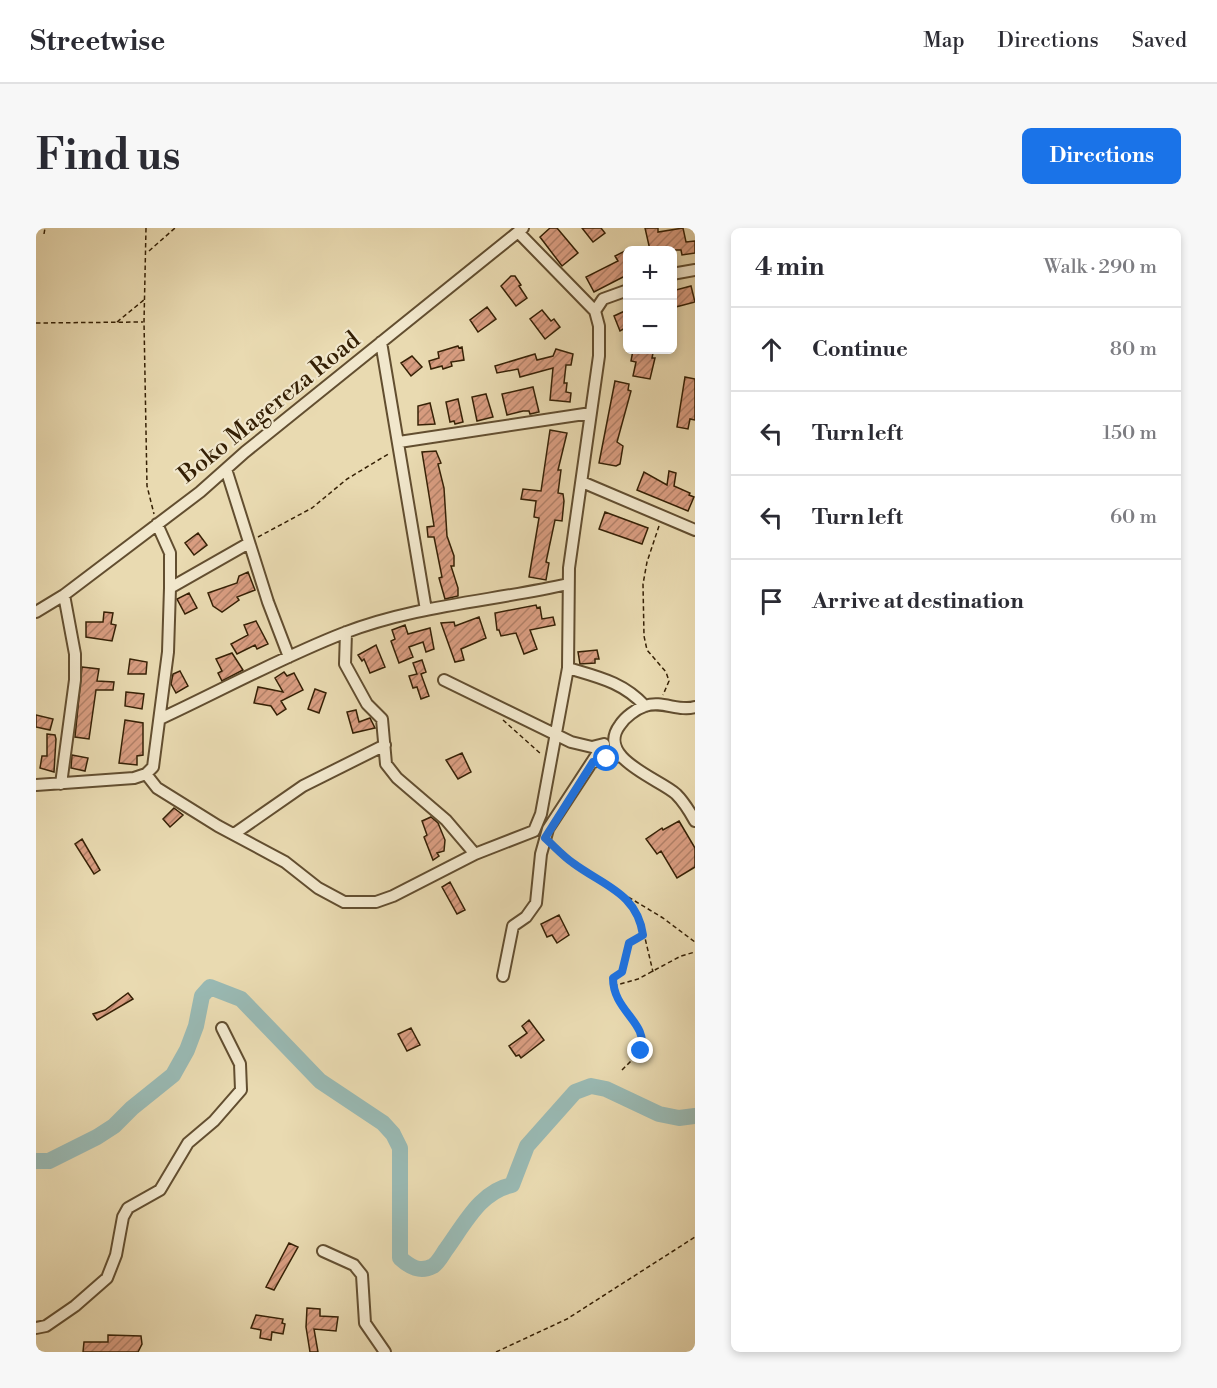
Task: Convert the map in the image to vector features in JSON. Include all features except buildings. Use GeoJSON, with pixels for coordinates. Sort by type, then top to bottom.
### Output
{"type":"FeatureCollection","features":[{"type":"Feature","properties":{"kind":"street"},"geometry":{"type":"LineString","coordinates":[[146,774],[157,788],[285,862],[331,896],[344,902],[376,902],[393,896],[476,854],[534,831],[542,814],[550,761],[558,735],[568,668],[568,584],[599,356],[599,326],[595,311],[521,230]]}},
{"type":"Feature","properties":{"kind":"street","name":"Boko Magereza Road"},"geometry":{"type":"LineString","coordinates":[[36,612],[64,595],[157,524],[521,230]]}},
{"type":"Feature","properties":{"kind":"street"},"geometry":{"type":"LineString","coordinates":[[677,273],[695,270]]}},
{"type":"Feature","properties":{"kind":"street"},"geometry":{"type":"LineString","coordinates":[[586,302],[623,292]]}},
{"type":"Feature","properties":{"kind":"street"},"geometry":{"type":"LineString","coordinates":[[595,311],[603,299]]}},
{"type":"Feature","properties":{"kind":"street"},"geometry":{"type":"LineString","coordinates":[[381,342],[426,610]]}},
{"type":"Feature","properties":{"kind":"street"},"geometry":{"type":"LineString","coordinates":[[399,445],[591,413]]}},
{"type":"Feature","properties":{"kind":"street"},"geometry":{"type":"LineString","coordinates":[[226,469],[289,657]]}},
{"type":"Feature","properties":{"kind":"street"},"geometry":{"type":"LineString","coordinates":[[582,482],[663,514],[695,530]]}},
{"type":"Feature","properties":{"kind":"street"},"geometry":{"type":"LineString","coordinates":[[36,785],[134,778],[146,774],[153,767],[162,718],[168,652],[170,588],[170,553],[157,524]]}},
{"type":"Feature","properties":{"kind":"street"},"geometry":{"type":"LineString","coordinates":[[170,588],[249,543]]}},
{"type":"Feature","properties":{"kind":"street"},"geometry":{"type":"LineString","coordinates":[[162,718],[346,632],[426,610],[568,584]]}},
{"type":"Feature","properties":{"kind":"street"},"geometry":{"type":"LineString","coordinates":[[61,783],[75,680],[72,636],[64,595]]}},
{"type":"Feature","properties":{"kind":"street"},"geometry":{"type":"LineString","coordinates":[[346,632],[345,664],[367,704],[382,719],[386,764],[397,778],[446,820],[476,854]]}},
{"type":"Feature","properties":{"kind":"street"},"geometry":{"type":"LineString","coordinates":[[568,668],[616,682],[632,692],[645,706]]}},
{"type":"Feature","properties":{"kind":"street"},"geometry":{"type":"LineString","coordinates":[[444,680],[582,746],[603,745]]}},
{"type":"Feature","properties":{"kind":"street"},"geometry":{"type":"LineString","coordinates":[[503,976],[513,926],[526,917],[536,903],[545,838],[603,745],[615,737],[623,720],[645,706],[658,704],[695,707]]}},
{"type":"Feature","properties":{"kind":"street"},"geometry":{"type":"LineString","coordinates":[[615,737],[620,756],[636,770],[677,795],[695,821]]}},
{"type":"Feature","properties":{"kind":"street"},"geometry":{"type":"LineString","coordinates":[[234,834],[303,786],[385,745]]}},
{"type":"Feature","properties":{"kind":"street"},"geometry":{"type":"LineString","coordinates":[[593,762],[620,756]]}},
{"type":"Feature","properties":{"kind":"street"},"geometry":{"type":"LineString","coordinates":[[36,1328],[46,1326],[75,1306],[107,1278],[116,1255],[123,1217],[128,1208],[160,1190],[184,1148],[214,1121],[241,1090],[240,1064],[222,1028]]}},
{"type":"Feature","properties":{"kind":"street"},"geometry":{"type":"LineString","coordinates":[[323,1251],[354,1264],[362,1275],[365,1323],[385,1352]]}},
{"type":"Feature","properties":{"kind":"path"},"geometry":{"type":"LineString","coordinates":[[44,234],[45,228]]}},
{"type":"Feature","properties":{"kind":"path"},"geometry":{"type":"LineString","coordinates":[[146,228],[148,253],[144,322],[147,486],[157,524]]}},
{"type":"Feature","properties":{"kind":"path"},"geometry":{"type":"LineString","coordinates":[[148,253],[175,228]]}},
{"type":"Feature","properties":{"kind":"path"},"geometry":{"type":"LineString","coordinates":[[116,322],[146,299]]}},
{"type":"Feature","properties":{"kind":"path"},"geometry":{"type":"LineString","coordinates":[[36,323],[144,322]]}},
{"type":"Feature","properties":{"kind":"path"},"geometry":{"type":"LineString","coordinates":[[249,543],[312,508],[347,479],[399,445]]}},
{"type":"Feature","properties":{"kind":"path"},"geometry":{"type":"LineString","coordinates":[[658,704],[668,688],[669,681],[666,672],[647,650],[643,609],[647,562],[663,514]]}},
{"type":"Feature","properties":{"kind":"path"},"geometry":{"type":"LineString","coordinates":[[499,715],[526,742],[550,761]]}},
{"type":"Feature","properties":{"kind":"path"},"geometry":{"type":"LineString","coordinates":[[545,838],[572,863],[663,918],[695,942]]}},
{"type":"Feature","properties":{"kind":"path"},"geometry":{"type":"LineString","coordinates":[[627,898],[638,911],[653,973]]}},
{"type":"Feature","properties":{"kind":"path"},"geometry":{"type":"LineString","coordinates":[[622,1070],[641,1051],[644,1040],[640,1030],[618,1003],[613,978],[622,972],[629,943],[643,935]]}},
{"type":"Feature","properties":{"kind":"path"},"geometry":{"type":"LineString","coordinates":[[613,986],[653,973],[681,956],[695,952]]}},
{"type":"Feature","properties":{"kind":"path"},"geometry":{"type":"LineString","coordinates":[[496,1352],[567,1319],[695,1237]]}},
{"type":"Feature","properties":{"kind":"waterway"},"geometry":{"type":"LineString","coordinates":[[36,1161],[49,1161],[97,1137],[114,1126],[132,1108],[173,1075],[187,1050],[196,1026],[202,996],[210,987],[241,999],[320,1081],[383,1123],[393,1134],[400,1148],[400,1258],[415,1268],[424,1269],[433,1266],[475,1209],[491,1194],[512,1185],[527,1146],[575,1092],[591,1086],[606,1089],[659,1114],[679,1118],[695,1116]]}},
{"type":"Feature","properties":{"kind":"route"},"geometry":{"type":"LineString","coordinates":[[607,759],[593,762],[548,829],[545,838],[572,863],[627,898],[638,911],[643,935],[629,943],[622,972],[613,978],[613,986],[618,1003],[640,1030],[644,1040],[641,1051]]}}]}
